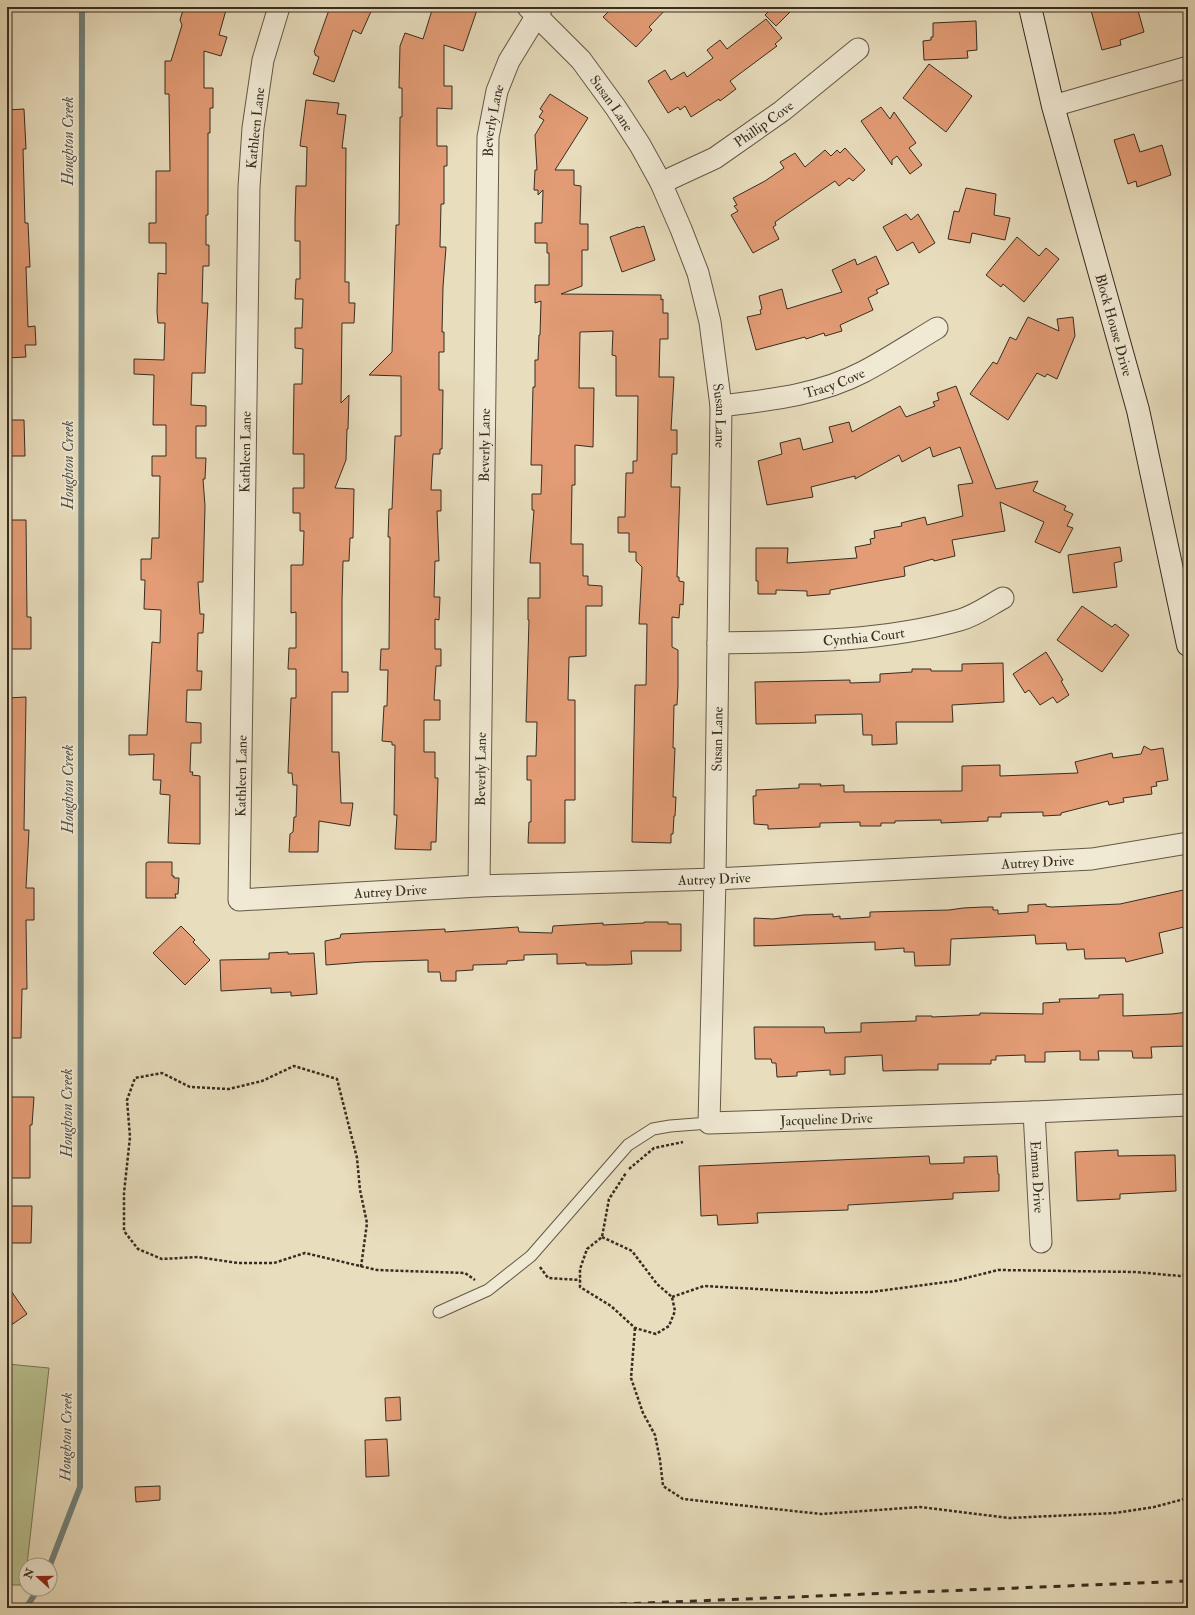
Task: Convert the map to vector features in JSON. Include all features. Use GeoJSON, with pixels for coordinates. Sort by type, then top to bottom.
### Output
{"type":"FeatureCollection","features":[{"type":"Feature","properties":{"kind":"street","name":"Kathleen Lane"},"geometry":{"type":"LineString","coordinates":[[239,900],[249,187],[253,128],[263,60],[279,7]]}},
{"type":"Feature","properties":{"kind":"street","name":"Block House Drive"},"geometry":{"type":"LineString","coordinates":[[1030,7],[1053,106],[1138,410],[1188,645]]}},
{"type":"Feature","properties":{"kind":"street","name":"Susan Lane"},"geometry":{"type":"LineString","coordinates":[[536,9],[581,60],[616,108],[661,183],[698,273],[710,322],[721,406],[714,879]]}},
{"type":"Feature","properties":{"kind":"street","name":"Beverly Lane"},"geometry":{"type":"LineString","coordinates":[[479,886],[488,137],[497,91],[509,61],[536,9]]}},
{"type":"Feature","properties":{"kind":"street","name":"Phillip Cove"},"geometry":{"type":"LineString","coordinates":[[661,183],[715,158],[782,111],[858,49]]}},
{"type":"Feature","properties":{"kind":"street"},"geometry":{"type":"LineString","coordinates":[[1053,106],[1188,67]]}},
{"type":"Feature","properties":{"kind":"street","name":"Tracy Cove"},"geometry":{"type":"LineString","coordinates":[[721,406],[773,400],[819,390],[862,373],[937,328]]}},
{"type":"Feature","properties":{"kind":"street","name":"Cynthia Court"},"geometry":{"type":"LineString","coordinates":[[718,643],[791,642],[852,638],[910,631],[961,620],[1003,598]]}},
{"type":"Feature","properties":{"kind":"street","name":"Autrey Drive"},"geometry":{"type":"LineString","coordinates":[[239,900],[479,886],[714,879],[1092,859],[1188,843]]}},
{"type":"Feature","properties":{"kind":"street"},"geometry":{"type":"LineString","coordinates":[[709,1123],[714,879]]}},
{"type":"Feature","properties":{"kind":"street","name":"Jacqueline Drive"},"geometry":{"type":"LineString","coordinates":[[709,1123],[1034,1112],[1188,1105]]}},
{"type":"Feature","properties":{"kind":"street","name":"Emma Drive"},"geometry":{"type":"LineString","coordinates":[[1034,1112],[1041,1242]]}},
{"type":"Feature","properties":{"kind":"lane"},"geometry":{"type":"LineString","coordinates":[[439,1312],[488,1290],[531,1256],[628,1145],[654,1129],[670,1126],[709,1123]]}},
{"type":"Feature","properties":{"kind":"path"},"geometry":{"type":"LineString","coordinates":[[361,1266],[367,1223],[360,1190],[357,1158],[337,1079],[294,1066],[262,1081],[230,1089],[190,1087],[162,1073],[135,1078],[126,1100],[130,1137],[124,1193],[124,1232],[138,1249],[162,1258],[198,1257],[238,1263],[274,1263],[305,1253],[377,1270],[466,1273],[488,1290]]}},
{"type":"Feature","properties":{"kind":"path"},"geometry":{"type":"LineString","coordinates":[[602,1237],[632,1251],[657,1284],[672,1297],[675,1311],[669,1326],[656,1334],[635,1328],[611,1306],[580,1287],[580,1269],[587,1249],[602,1237],[609,1199],[627,1171],[654,1148],[684,1142]]}},
{"type":"Feature","properties":{"kind":"path"},"geometry":{"type":"LineString","coordinates":[[531,1256],[548,1278],[580,1280]]}},
{"type":"Feature","properties":{"kind":"path"},"geometry":{"type":"LineString","coordinates":[[672,1297],[704,1286],[828,1293],[871,1292],[954,1281],[998,1270],[1136,1272],[1180,1276],[1188,1274]]}},
{"type":"Feature","properties":{"kind":"path"},"geometry":{"type":"LineString","coordinates":[[635,1328],[631,1378],[643,1412],[654,1435],[660,1460],[662,1486],[683,1499],[821,1514],[920,1506],[1009,1518],[1115,1513],[1154,1508],[1188,1498]]}},
{"type":"Feature","properties":{"kind":"green space"},"geometry":{"type":"Polygon","coordinates":[[[7,1364],[49,1368],[28,1557],[18,1557],[18,1585],[7,1585],[7,1364]]]}},
{"type":"Feature","properties":{"kind":"building"},"geometry":{"type":"Polygon","coordinates":[[[184,7],[218,7],[226,10],[219,35],[227,37],[221,56],[204,51],[204,88],[213,88],[213,108],[210,108],[210,133],[208,133],[208,215],[206,215],[206,245],[209,245],[209,266],[203,266],[202,303],[208,303],[205,373],[192,373],[191,405],[206,406],[206,426],[196,426],[196,458],[206,458],[205,479],[203,479],[205,506],[203,582],[198,582],[200,614],[204,614],[203,633],[198,633],[197,671],[202,671],[201,690],[187,690],[186,722],[201,723],[201,743],[191,743],[190,772],[193,772],[192,775],[200,776],[200,844],[168,843],[170,795],[160,794],[161,780],[153,780],[154,754],[129,755],[129,735],[147,735],[152,642],[160,643],[161,610],[144,609],[145,580],[141,580],[141,559],[151,559],[152,538],[159,538],[160,476],[152,476],[152,456],[166,456],[166,425],[153,425],[154,375],[134,374],[134,359],[164,360],[165,323],[158,323],[157,312],[158,273],[166,274],[166,243],[149,243],[149,223],[156,223],[156,171],[170,171],[169,94],[165,94],[165,61],[171,61],[182,25],[180,20],[184,7]]]}},
{"type":"Feature","properties":{"kind":"building"},"geometry":{"type":"Polygon","coordinates":[[[330,7],[373,7],[361,34],[353,30],[334,82],[313,74],[319,57],[315,55],[314,52],[330,7]]]}},
{"type":"Feature","properties":{"kind":"building"},"geometry":{"type":"Polygon","coordinates":[[[433,7],[478,7],[463,51],[444,45],[444,86],[452,86],[452,109],[437,108],[437,146],[447,146],[447,166],[444,166],[444,204],[441,204],[440,247],[446,247],[442,332],[444,332],[444,352],[439,352],[439,390],[443,390],[442,449],[440,449],[440,454],[433,454],[431,490],[441,490],[441,511],[437,511],[439,561],[435,561],[434,597],[440,597],[439,620],[435,619],[435,649],[441,649],[441,666],[436,666],[434,700],[440,700],[440,720],[424,720],[424,752],[435,752],[435,778],[438,778],[436,842],[431,842],[431,850],[395,849],[397,815],[394,815],[395,745],[392,745],[392,742],[382,741],[384,706],[387,706],[388,670],[380,670],[381,649],[389,649],[389,509],[392,509],[395,436],[401,436],[401,376],[369,375],[392,352],[396,225],[399,225],[400,117],[402,117],[402,88],[399,88],[400,46],[405,33],[423,39],[433,7]]]}},
{"type":"Feature","properties":{"kind":"building"},"geometry":{"type":"Polygon","coordinates":[[[613,7],[668,7],[649,27],[652,30],[636,47],[603,17],[613,7]]]}},
{"type":"Feature","properties":{"kind":"building"},"geometry":{"type":"Polygon","coordinates":[[[773,7],[795,7],[776,26],[765,15],[773,7]]]}},
{"type":"Feature","properties":{"kind":"building"},"geometry":{"type":"Polygon","coordinates":[[[1090,7],[1137,7],[1144,32],[1120,40],[1121,45],[1102,50],[1090,7]]]}},
{"type":"Feature","properties":{"kind":"building"},"geometry":{"type":"Polygon","coordinates":[[[766,19],[782,38],[775,44],[777,46],[730,81],[736,89],[720,101],[719,99],[691,117],[685,106],[680,110],[678,107],[668,113],[648,81],[665,70],[671,80],[684,72],[687,77],[713,58],[707,50],[720,40],[727,49],[766,19]]]}},
{"type":"Feature","properties":{"kind":"building"},"geometry":{"type":"Polygon","coordinates":[[[976,21],[977,50],[967,51],[968,58],[924,60],[923,41],[931,40],[931,37],[933,37],[933,23],[976,21]]]}},
{"type":"Feature","properties":{"kind":"building"},"geometry":{"type":"Polygon","coordinates":[[[929,64],[972,96],[946,132],[903,98],[929,64]]]}},
{"type":"Feature","properties":{"kind":"building"},"geometry":{"type":"Polygon","coordinates":[[[550,94],[588,118],[555,170],[574,170],[574,185],[581,186],[580,224],[588,224],[588,250],[582,250],[582,286],[561,294],[661,295],[661,300],[663,299],[663,313],[668,313],[668,339],[660,339],[659,377],[674,377],[671,430],[677,430],[677,454],[672,454],[671,487],[680,487],[677,577],[679,577],[679,581],[684,582],[683,605],[680,604],[679,618],[672,617],[672,647],[678,650],[678,686],[677,705],[674,705],[673,748],[675,748],[673,797],[676,797],[671,843],[632,842],[635,685],[646,685],[647,624],[639,624],[642,567],[636,561],[636,552],[629,552],[629,533],[618,533],[618,517],[625,517],[626,473],[633,473],[633,461],[637,461],[638,396],[616,396],[616,356],[612,355],[613,331],[580,332],[579,388],[594,388],[593,447],[575,445],[575,485],[572,485],[571,544],[583,544],[583,576],[588,576],[588,585],[602,586],[602,606],[586,606],[586,656],[569,657],[568,700],[575,700],[575,800],[565,800],[565,843],[528,843],[529,822],[531,822],[531,780],[527,780],[527,756],[536,756],[537,722],[526,722],[529,620],[528,598],[540,598],[540,563],[530,563],[534,510],[532,510],[532,494],[541,494],[542,465],[531,465],[533,387],[535,387],[535,360],[538,360],[541,301],[535,303],[535,285],[549,285],[549,253],[547,253],[547,243],[535,243],[535,223],[542,223],[543,190],[538,195],[538,190],[534,190],[535,170],[537,170],[535,135],[544,120],[539,117],[543,111],[540,109],[550,94]]]}},
{"type":"Feature","properties":{"kind":"building"},"geometry":{"type":"Polygon","coordinates":[[[306,100],[339,103],[337,114],[346,115],[342,148],[346,148],[345,282],[349,282],[349,303],[355,303],[354,323],[342,323],[341,403],[349,395],[348,429],[346,460],[335,488],[354,489],[353,538],[350,538],[349,561],[343,561],[342,672],[348,672],[348,692],[332,692],[332,752],[339,752],[341,803],[353,803],[350,826],[319,821],[318,852],[289,852],[290,834],[293,832],[294,817],[296,817],[297,785],[293,785],[292,773],[288,773],[291,698],[296,698],[296,669],[288,669],[289,648],[296,648],[296,612],[291,613],[291,565],[303,565],[304,531],[300,531],[300,513],[293,513],[293,488],[304,488],[304,454],[293,454],[294,384],[302,384],[303,349],[295,348],[295,328],[302,328],[303,299],[295,299],[296,279],[300,279],[300,241],[295,241],[295,220],[296,186],[306,186],[307,147],[300,146],[306,100]]]}},
{"type":"Feature","properties":{"kind":"building"},"geometry":{"type":"Polygon","coordinates":[[[881,107],[890,119],[894,112],[916,143],[909,148],[922,165],[910,174],[897,156],[892,160],[892,165],[861,121],[881,107]]]}},
{"type":"Feature","properties":{"kind":"building"},"geometry":{"type":"Polygon","coordinates":[[[24,109],[26,149],[23,149],[25,223],[28,223],[30,267],[26,267],[28,327],[35,326],[36,345],[25,345],[26,357],[7,358],[7,110],[24,109]]]}},
{"type":"Feature","properties":{"kind":"building"},"geometry":{"type":"Polygon","coordinates":[[[1134,134],[1140,152],[1162,145],[1171,175],[1137,187],[1136,181],[1128,184],[1114,140],[1134,134]]]}},
{"type":"Feature","properties":{"kind":"building"},"geometry":{"type":"Polygon","coordinates":[[[845,148],[865,170],[853,181],[849,178],[839,186],[835,181],[775,222],[776,225],[773,227],[779,239],[753,253],[731,215],[738,211],[734,206],[737,205],[733,198],[765,181],[784,168],[780,162],[795,153],[805,167],[825,150],[831,156],[837,150],[840,153],[845,148]]]}},
{"type":"Feature","properties":{"kind":"building"},"geometry":{"type":"Polygon","coordinates":[[[966,188],[996,194],[994,215],[1010,218],[1005,240],[972,233],[970,243],[948,239],[954,211],[959,212],[966,188]]]}},
{"type":"Feature","properties":{"kind":"building"},"geometry":{"type":"Polygon","coordinates":[[[906,214],[911,220],[918,214],[935,243],[919,253],[913,242],[897,251],[883,227],[906,214]]]}},
{"type":"Feature","properties":{"kind":"building"},"geometry":{"type":"Polygon","coordinates":[[[644,226],[655,260],[622,272],[610,237],[644,226]]]}},
{"type":"Feature","properties":{"kind":"building"},"geometry":{"type":"Polygon","coordinates":[[[1017,237],[1039,256],[1046,248],[1059,259],[1024,302],[1003,284],[1001,287],[986,275],[1017,237]]]}},
{"type":"Feature","properties":{"kind":"building"},"geometry":{"type":"Polygon","coordinates":[[[876,256],[889,284],[876,290],[878,293],[868,298],[873,310],[840,325],[842,331],[825,336],[824,333],[806,339],[805,337],[756,350],[747,317],[761,314],[760,310],[762,309],[759,296],[782,289],[787,309],[842,292],[832,270],[855,259],[857,265],[876,256]]]}},
{"type":"Feature","properties":{"kind":"building"},"geometry":{"type":"Polygon","coordinates":[[[1028,317],[1059,331],[1057,319],[1073,317],[1075,336],[1057,379],[1047,374],[1045,377],[1037,373],[1008,420],[970,394],[993,362],[997,364],[1010,337],[1016,340],[1028,317]]]}},
{"type":"Feature","properties":{"kind":"building"},"geometry":{"type":"Polygon","coordinates":[[[956,386],[996,489],[1038,481],[1033,491],[1066,506],[1064,510],[1073,514],[1067,526],[1073,528],[1060,553],[1035,542],[1044,522],[1000,502],[1005,531],[952,540],[955,556],[934,561],[933,559],[904,567],[905,576],[830,590],[830,594],[807,596],[807,591],[776,590],[776,594],[758,594],[758,581],[756,581],[756,548],[788,548],[787,563],[857,558],[855,547],[871,544],[870,539],[875,538],[874,531],[902,526],[901,523],[925,517],[927,525],[963,516],[958,485],[973,483],[960,447],[933,457],[930,447],[902,462],[899,455],[855,479],[855,476],[811,487],[813,497],[767,505],[758,461],[782,454],[780,443],[800,438],[803,450],[833,442],[829,427],[849,422],[852,432],[900,406],[906,417],[935,406],[933,402],[939,400],[937,393],[956,386]]]}},
{"type":"Feature","properties":{"kind":"building"},"geometry":{"type":"Polygon","coordinates":[[[7,420],[24,420],[25,456],[7,456],[7,420]]]}},
{"type":"Feature","properties":{"kind":"building"},"geometry":{"type":"Polygon","coordinates":[[[7,520],[26,520],[27,617],[31,617],[31,649],[7,649],[7,520]]]}},
{"type":"Feature","properties":{"kind":"building"},"geometry":{"type":"Polygon","coordinates":[[[1120,547],[1122,561],[1114,563],[1117,587],[1073,593],[1068,555],[1120,547]]]}},
{"type":"Feature","properties":{"kind":"building"},"geometry":{"type":"Polygon","coordinates":[[[1082,606],[1112,627],[1115,624],[1129,635],[1102,672],[1057,640],[1082,606]]]}},
{"type":"Feature","properties":{"kind":"building"},"geometry":{"type":"Polygon","coordinates":[[[1046,652],[1063,680],[1061,681],[1069,695],[1057,703],[1053,697],[1040,705],[1029,690],[1025,693],[1013,674],[1046,652]]]}},
{"type":"Feature","properties":{"kind":"building"},"geometry":{"type":"Polygon","coordinates":[[[1003,663],[1004,702],[952,705],[953,722],[896,722],[897,744],[872,745],[872,735],[863,735],[862,714],[815,715],[816,723],[756,724],[755,682],[850,680],[850,683],[880,682],[880,674],[912,672],[912,669],[931,669],[931,671],[962,671],[962,664],[1003,663]]]}},
{"type":"Feature","properties":{"kind":"building"},"geometry":{"type":"Polygon","coordinates":[[[26,697],[24,830],[29,830],[26,888],[34,888],[34,920],[26,920],[27,989],[22,989],[21,1038],[7,1038],[7,698],[26,697]]]}},
{"type":"Feature","properties":{"kind":"building"},"geometry":{"type":"Polygon","coordinates":[[[1144,746],[1151,750],[1163,748],[1168,780],[1156,782],[1157,786],[1151,787],[1152,794],[1123,798],[1124,802],[1109,805],[1108,801],[1061,813],[1061,815],[1043,816],[1043,812],[1001,813],[1001,817],[988,817],[988,821],[941,823],[941,820],[895,821],[895,823],[881,823],[881,826],[860,826],[860,822],[820,823],[820,827],[768,829],[768,825],[754,824],[753,796],[756,796],[756,790],[799,788],[799,784],[821,784],[820,786],[844,785],[844,792],[962,791],[962,766],[1000,765],[1000,776],[1078,773],[1075,762],[1112,753],[1113,758],[1141,754],[1144,746]]]}},
{"type":"Feature","properties":{"kind":"building"},"geometry":{"type":"Polygon","coordinates":[[[172,862],[172,876],[174,876],[174,878],[179,878],[178,894],[175,894],[176,898],[146,898],[146,863],[172,862]]]}},
{"type":"Feature","properties":{"kind":"building"},"geometry":{"type":"Polygon","coordinates":[[[1188,889],[1188,926],[1159,933],[1163,953],[1126,962],[1125,958],[1085,959],[1084,949],[1067,950],[1066,943],[1036,944],[1035,935],[951,939],[950,965],[915,966],[914,952],[904,952],[904,948],[875,950],[875,942],[754,946],[754,918],[773,919],[803,915],[833,914],[833,917],[840,916],[840,919],[870,917],[870,912],[949,910],[984,907],[993,907],[993,910],[998,910],[998,914],[1028,912],[1028,905],[1046,904],[1046,906],[1051,907],[1120,904],[1188,889]]]}},
{"type":"Feature","properties":{"kind":"building"},"geometry":{"type":"Polygon","coordinates":[[[668,922],[668,924],[681,924],[681,951],[631,951],[632,964],[607,965],[586,965],[586,963],[557,964],[557,954],[524,955],[524,960],[507,961],[507,964],[473,965],[473,970],[456,971],[456,981],[441,981],[440,972],[428,972],[428,960],[326,965],[325,941],[340,938],[341,934],[445,929],[445,932],[518,927],[519,932],[552,933],[553,926],[668,922]]]}},
{"type":"Feature","properties":{"kind":"building"},"geometry":{"type":"Polygon","coordinates":[[[181,926],[195,940],[193,942],[210,960],[185,985],[153,953],[181,926]]]}},
{"type":"Feature","properties":{"kind":"building"},"geometry":{"type":"Polygon","coordinates":[[[288,952],[288,954],[314,953],[317,994],[291,996],[291,992],[271,993],[271,988],[221,991],[220,960],[269,959],[269,953],[288,952]]]}},
{"type":"Feature","properties":{"kind":"building"},"geometry":{"type":"Polygon","coordinates":[[[1123,994],[1123,1016],[1188,1012],[1188,1046],[1151,1047],[1152,1058],[1133,1058],[1132,1051],[1098,1051],[1099,1060],[1080,1060],[1080,1051],[1045,1052],[1045,1062],[1025,1062],[1025,1055],[996,1056],[996,1060],[991,1060],[991,1064],[938,1064],[938,1070],[883,1071],[882,1055],[845,1057],[845,1074],[830,1075],[830,1070],[797,1072],[797,1076],[777,1077],[776,1063],[772,1063],[771,1059],[755,1059],[754,1027],[824,1027],[825,1033],[861,1032],[861,1023],[916,1021],[916,1016],[932,1017],[980,1015],[980,1013],[1043,1014],[1043,1003],[1060,1002],[1059,999],[1099,998],[1099,995],[1123,994]]]}},
{"type":"Feature","properties":{"kind":"building"},"geometry":{"type":"Polygon","coordinates":[[[7,1097],[34,1097],[32,1125],[30,1125],[30,1178],[7,1178],[7,1097]]]}},
{"type":"Feature","properties":{"kind":"building"},"geometry":{"type":"Polygon","coordinates":[[[1118,1150],[1118,1156],[1175,1155],[1176,1191],[1120,1194],[1120,1199],[1077,1201],[1075,1152],[1118,1150]]]}},
{"type":"Feature","properties":{"kind":"building"},"geometry":{"type":"Polygon","coordinates":[[[929,1156],[930,1164],[964,1163],[964,1157],[997,1156],[999,1191],[953,1193],[953,1199],[848,1205],[848,1210],[757,1213],[758,1223],[718,1225],[717,1215],[701,1216],[699,1166],[929,1156]]]}},
{"type":"Feature","properties":{"kind":"building"},"geometry":{"type":"Polygon","coordinates":[[[7,1206],[32,1206],[31,1243],[7,1243],[7,1206]]]}},
{"type":"Feature","properties":{"kind":"building"},"geometry":{"type":"Polygon","coordinates":[[[7,1285],[27,1314],[7,1328],[7,1285]]]}},
{"type":"Feature","properties":{"kind":"building"},"geometry":{"type":"Polygon","coordinates":[[[400,1397],[401,1420],[386,1421],[385,1398],[400,1397]]]}},
{"type":"Feature","properties":{"kind":"building"},"geometry":{"type":"Polygon","coordinates":[[[387,1439],[389,1476],[366,1477],[365,1440],[387,1439]]]}},
{"type":"Feature","properties":{"kind":"building"},"geometry":{"type":"Polygon","coordinates":[[[160,1486],[160,1500],[136,1502],[135,1487],[160,1486]]]}},
{"type":"Feature","properties":{"kind":"waterway","name":"Houghton Creek"},"geometry":{"type":"LineString","coordinates":[[53,1557],[80,1487],[82,7]]}},
{"type":"Feature","properties":{"kind":"waterway","name":"Houghton Creek"},"geometry":{"type":"LineString","coordinates":[[26,1608],[33,1597]]}},
{"type":"Feature","properties":{"kind":"railway"},"geometry":{"type":"LineString","coordinates":[[522,1608],[1188,1581]]}}]}
